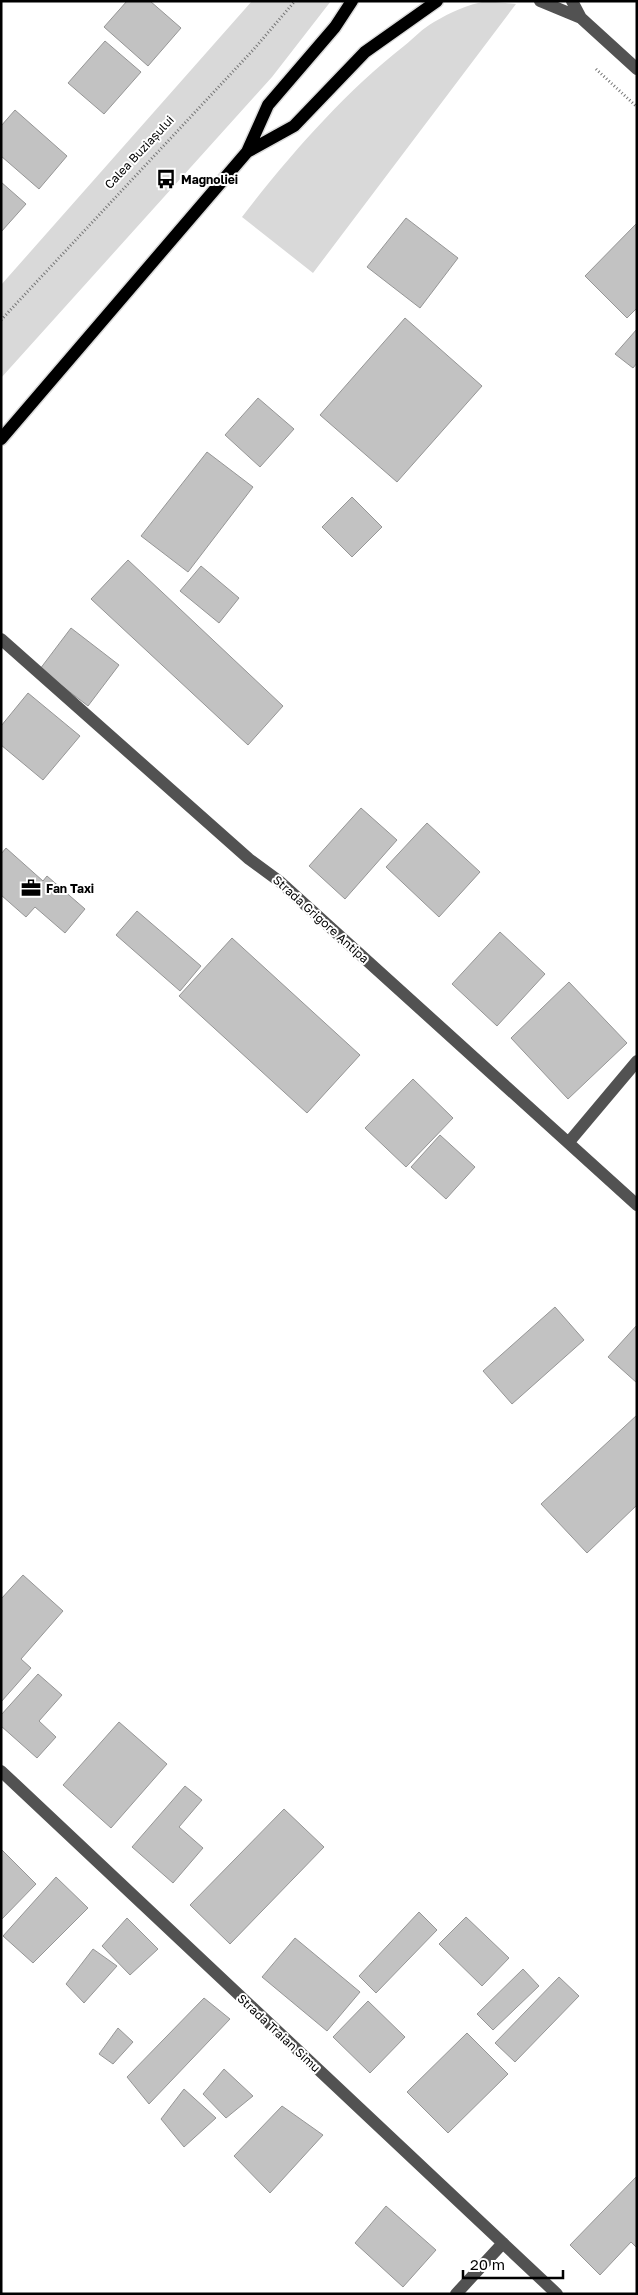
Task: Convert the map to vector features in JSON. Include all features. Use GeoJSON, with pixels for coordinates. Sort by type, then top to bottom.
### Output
{"type":"FeatureCollection","features":[{"type":"Feature","properties":{"kind":"main road"},"geometry":{"type":"LineString","coordinates":[[1,439],[247,152],[268,105],[335,27],[352,1]]}},
{"type":"Feature","properties":{"kind":"main road"},"geometry":{"type":"LineString","coordinates":[[247,152],[294,126],[365,52],[437,1]]}},
{"type":"Feature","properties":{"kind":"street"},"geometry":{"type":"LineString","coordinates":[[540,1],[581,18]]}},
{"type":"Feature","properties":{"kind":"street"},"geometry":{"type":"LineString","coordinates":[[572,1],[581,18],[637,69]]}},
{"type":"Feature","properties":{"kind":"street","name":"Strada Grigore Antipa"},"geometry":{"type":"LineString","coordinates":[[1,638],[249,859],[279,880],[637,1205]]}},
{"type":"Feature","properties":{"kind":"street"},"geometry":{"type":"LineString","coordinates":[[569,1142],[637,1061]]}},
{"type":"Feature","properties":{"kind":"street","name":"Strada Traian Simu"},"geometry":{"type":"LineString","coordinates":[[1,1771],[558,2294]]}},
{"type":"Feature","properties":{"kind":"street"},"geometry":{"type":"LineString","coordinates":[[456,2294],[503,2243]]}},
{"type":"Feature","properties":{"kind":"path","name":"Calea Buziașului"},"geometry":{"type":"LineString","coordinates":[[1,320],[254,49],[295,1]]}},
{"type":"Feature","properties":{"kind":"path"},"geometry":{"type":"LineString","coordinates":[[596,69],[637,107]]}},
{"type":"Feature","properties":{"kind":"shaded area"},"geometry":{"type":"Polygon","coordinates":[[[252,1],[331,1],[272,77],[1,378],[1,285],[252,1]]]}},
{"type":"Feature","properties":{"kind":"shaded area"},"geometry":{"type":"Polygon","coordinates":[[[486,1],[516,4],[313,273],[242,217],[318,126],[382,64],[430,24],[459,9],[486,1]]]}},
{"type":"Feature","properties":{"kind":"building"},"geometry":{"type":"Polygon","coordinates":[[[127,1],[150,1],[181,28],[148,66],[104,27],[127,1]]]}},
{"type":"Feature","properties":{"kind":"building"},"geometry":{"type":"Polygon","coordinates":[[[105,41],[141,72],[104,114],[68,83],[105,41]]]}},
{"type":"Feature","properties":{"kind":"building"},"geometry":{"type":"Polygon","coordinates":[[[15,110],[67,156],[39,189],[1,156],[1,126],[15,110]]]}},
{"type":"Feature","properties":{"kind":"building"},"geometry":{"type":"Polygon","coordinates":[[[1,182],[26,204],[1,232],[1,182]]]}},
{"type":"Feature","properties":{"kind":"building"},"geometry":{"type":"Polygon","coordinates":[[[406,218],[458,258],[420,308],[367,267],[406,218]]]}},
{"type":"Feature","properties":{"kind":"building"},"geometry":{"type":"Polygon","coordinates":[[[637,223],[637,308],[627,318],[585,276],[637,223]]]}},
{"type":"Feature","properties":{"kind":"building"},"geometry":{"type":"Polygon","coordinates":[[[405,318],[482,386],[397,482],[320,415],[405,318]]]}},
{"type":"Feature","properties":{"kind":"building"},"geometry":{"type":"Polygon","coordinates":[[[637,329],[637,363],[633,368],[615,354],[637,329]]]}},
{"type":"Feature","properties":{"kind":"building"},"geometry":{"type":"Polygon","coordinates":[[[258,398],[294,429],[260,467],[225,435],[258,398]]]}},
{"type":"Feature","properties":{"kind":"building"},"geometry":{"type":"Polygon","coordinates":[[[207,452],[253,487],[188,572],[141,536],[207,452]]]}},
{"type":"Feature","properties":{"kind":"building"},"geometry":{"type":"Polygon","coordinates":[[[352,497],[382,527],[352,557],[322,527],[352,497]]]}},
{"type":"Feature","properties":{"kind":"building"},"geometry":{"type":"Polygon","coordinates":[[[128,560],[283,706],[248,745],[91,599],[128,560]]]}},
{"type":"Feature","properties":{"kind":"building"},"geometry":{"type":"Polygon","coordinates":[[[201,566],[239,598],[219,623],[180,591],[201,566]]]}},
{"type":"Feature","properties":{"kind":"building"},"geometry":{"type":"Polygon","coordinates":[[[71,628],[119,665],[88,706],[40,669],[71,628]]]}},
{"type":"Feature","properties":{"kind":"building"},"geometry":{"type":"Polygon","coordinates":[[[28,693],[80,736],[43,780],[1,745],[1,726],[28,693]]]}},
{"type":"Feature","properties":{"kind":"building"},"geometry":{"type":"Polygon","coordinates":[[[361,808],[397,840],[345,899],[309,866],[361,808]]]}},
{"type":"Feature","properties":{"kind":"building"},"geometry":{"type":"Polygon","coordinates":[[[427,823],[480,872],[439,917],[386,867],[427,823]]]}},
{"type":"Feature","properties":{"kind":"building","name":"Fan Taxi"},"geometry":{"type":"Polygon","coordinates":[[[6,848],[43,881],[47,876],[85,909],[65,933],[35,907],[26,917],[1,895],[1,854],[6,848]]]}},
{"type":"Feature","properties":{"kind":"building"},"geometry":{"type":"Polygon","coordinates":[[[137,911],[201,966],[180,991],[116,935],[137,911]]]}},
{"type":"Feature","properties":{"kind":"building"},"geometry":{"type":"Polygon","coordinates":[[[500,932],[545,974],[497,1026],[452,984],[500,932]]]}},
{"type":"Feature","properties":{"kind":"building"},"geometry":{"type":"Polygon","coordinates":[[[232,938],[360,1055],[307,1113],[179,996],[232,938]]]}},
{"type":"Feature","properties":{"kind":"building"},"geometry":{"type":"Polygon","coordinates":[[[569,982],[627,1043],[568,1099],[511,1038],[569,982]]]}},
{"type":"Feature","properties":{"kind":"building"},"geometry":{"type":"Polygon","coordinates":[[[413,1079],[453,1118],[406,1167],[365,1128],[413,1079]]]}},
{"type":"Feature","properties":{"kind":"building"},"geometry":{"type":"Polygon","coordinates":[[[440,1135],[475,1167],[446,1199],[411,1167],[440,1135]]]}},
{"type":"Feature","properties":{"kind":"building"},"geometry":{"type":"Polygon","coordinates":[[[555,1307],[584,1340],[512,1404],[483,1371],[555,1307]]]}},
{"type":"Feature","properties":{"kind":"building"},"geometry":{"type":"Polygon","coordinates":[[[637,1325],[637,1383],[608,1357],[637,1325]]]}},
{"type":"Feature","properties":{"kind":"building"},"geometry":{"type":"Polygon","coordinates":[[[637,1415],[637,1505],[587,1553],[541,1504],[637,1415]]]}},
{"type":"Feature","properties":{"kind":"building"},"geometry":{"type":"Polygon","coordinates":[[[23,1575],[63,1611],[21,1659],[31,1668],[1,1702],[1,1599],[23,1575]]]}},
{"type":"Feature","properties":{"kind":"building"},"geometry":{"type":"Polygon","coordinates":[[[38,1674],[62,1695],[39,1721],[56,1737],[37,1758],[1,1726],[1,1715],[38,1674]]]}},
{"type":"Feature","properties":{"kind":"building"},"geometry":{"type":"Polygon","coordinates":[[[119,1722],[167,1764],[111,1828],[63,1785],[119,1722]]]}},
{"type":"Feature","properties":{"kind":"building"},"geometry":{"type":"Polygon","coordinates":[[[185,1786],[202,1800],[179,1827],[203,1848],[173,1883],[132,1847],[185,1786]]]}},
{"type":"Feature","properties":{"kind":"building"},"geometry":{"type":"Polygon","coordinates":[[[284,1809],[324,1847],[230,1944],[190,1905],[284,1809]]]}},
{"type":"Feature","properties":{"kind":"building"},"geometry":{"type":"Polygon","coordinates":[[[1,1849],[36,1884],[1,1920],[1,1849]]]}},
{"type":"Feature","properties":{"kind":"building"},"geometry":{"type":"Polygon","coordinates":[[[56,1877],[88,1908],[33,1963],[3,1936],[56,1877]]]}},
{"type":"Feature","properties":{"kind":"building"},"geometry":{"type":"Polygon","coordinates":[[[419,1912],[437,1930],[376,1993],[359,1976],[419,1912]]]}},
{"type":"Feature","properties":{"kind":"building"},"geometry":{"type":"Polygon","coordinates":[[[466,1917],[509,1958],[482,1986],[439,1944],[466,1917]]]}},
{"type":"Feature","properties":{"kind":"building"},"geometry":{"type":"Polygon","coordinates":[[[127,1918],[158,1949],[130,1975],[102,1946],[127,1918]]]}},
{"type":"Feature","properties":{"kind":"building"},"geometry":{"type":"Polygon","coordinates":[[[295,1938],[360,1992],[327,2031],[262,1977],[295,1938]]]}},
{"type":"Feature","properties":{"kind":"building"},"geometry":{"type":"Polygon","coordinates":[[[93,1949],[117,1966],[84,2003],[66,1984],[93,1949]]]}},
{"type":"Feature","properties":{"kind":"building"},"geometry":{"type":"Polygon","coordinates":[[[523,1969],[539,1986],[493,2030],[477,2014],[523,1969]]]}},
{"type":"Feature","properties":{"kind":"building"},"geometry":{"type":"Polygon","coordinates":[[[559,1977],[579,1996],[515,2062],[495,2043],[559,1977]]]}},
{"type":"Feature","properties":{"kind":"building"},"geometry":{"type":"Polygon","coordinates":[[[204,1998],[230,2019],[149,2104],[127,2077],[204,1998]]]}},
{"type":"Feature","properties":{"kind":"building"},"geometry":{"type":"Polygon","coordinates":[[[368,2001],[405,2037],[370,2073],[333,2037],[368,2001]]]}},
{"type":"Feature","properties":{"kind":"building"},"geometry":{"type":"Polygon","coordinates":[[[118,2028],[133,2042],[113,2064],[99,2054],[118,2028]]]}},
{"type":"Feature","properties":{"kind":"building"},"geometry":{"type":"Polygon","coordinates":[[[467,2033],[508,2074],[448,2133],[407,2092],[467,2033]]]}},
{"type":"Feature","properties":{"kind":"building"},"geometry":{"type":"Polygon","coordinates":[[[224,2069],[253,2096],[226,2118],[203,2094],[224,2069]]]}},
{"type":"Feature","properties":{"kind":"building"},"geometry":{"type":"Polygon","coordinates":[[[184,2089],[216,2118],[184,2147],[161,2119],[184,2089]]]}},
{"type":"Feature","properties":{"kind":"building"},"geometry":{"type":"Polygon","coordinates":[[[282,2106],[323,2135],[270,2193],[234,2156],[282,2106]]]}},
{"type":"Feature","properties":{"kind":"building"},"geometry":{"type":"Polygon","coordinates":[[[637,2176],[637,2248],[631,2242],[600,2275],[570,2245],[637,2176]]]}},
{"type":"Feature","properties":{"kind":"building"},"geometry":{"type":"Polygon","coordinates":[[[386,2206],[436,2250],[403,2287],[355,2243],[386,2206]]]}},
{"type":"Feature","properties":{"kind":"place","name":"Magnoliei"},"geometry":{"type":"Point","coordinates":[166,179]}},
{"type":"Feature","properties":{"kind":"place","name":"Fan Taxi"},"geometry":{"type":"Point","coordinates":[31,888]}}]}
